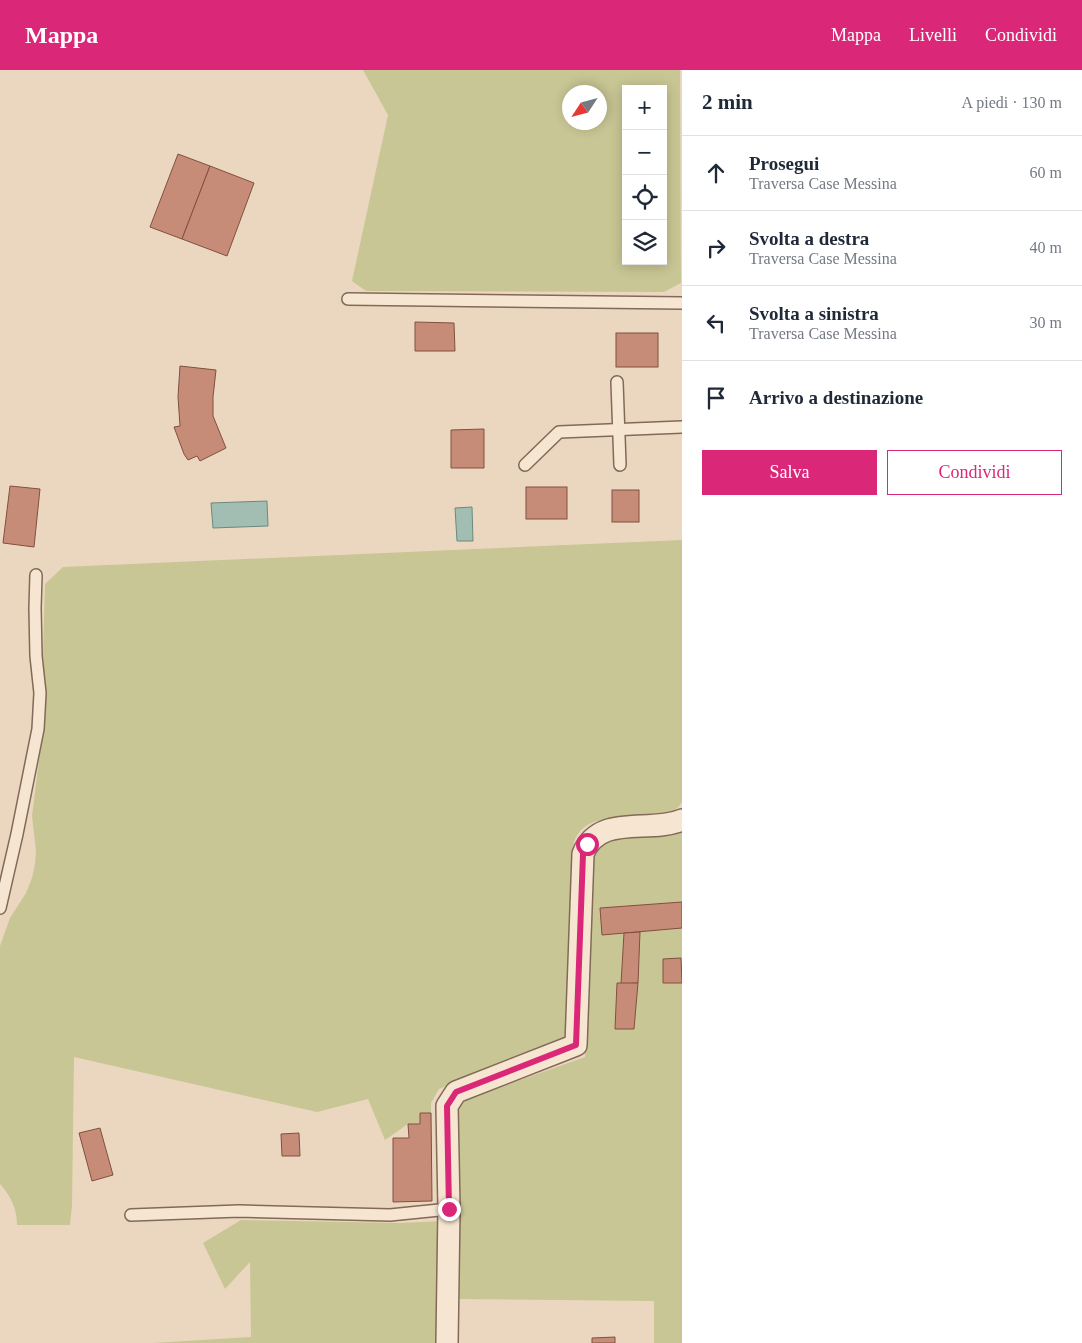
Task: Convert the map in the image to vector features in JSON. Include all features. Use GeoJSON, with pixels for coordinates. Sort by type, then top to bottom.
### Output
{"type":"FeatureCollection","features":[{"type":"Feature","properties":{"kind":"street"},"geometry":{"type":"LineString","coordinates":[[447,1343],[449,1209],[447,1106],[456,1092],[576,1045],[583,854],[587,844],[598,833],[614,828],[672,824],[682,820]]}},
{"type":"Feature","properties":{"kind":"lane"},"geometry":{"type":"LineString","coordinates":[[348,299],[682,303]]}},
{"type":"Feature","properties":{"kind":"lane"},"geometry":{"type":"LineString","coordinates":[[618,382],[620,465]]}},
{"type":"Feature","properties":{"kind":"lane"},"geometry":{"type":"LineString","coordinates":[[525,465],[559,432],[682,426]]}},
{"type":"Feature","properties":{"kind":"lane"},"geometry":{"type":"LineString","coordinates":[[0,908],[38,729],[40,694],[35,618],[36,575]]}},
{"type":"Feature","properties":{"kind":"lane"},"geometry":{"type":"LineString","coordinates":[[131,1215],[239,1211],[390,1215],[449,1209]]}},
{"type":"Feature","properties":{"kind":"shaded area"},"geometry":{"type":"Polygon","coordinates":[[[363,70],[680,70],[681,283],[664,292],[366,291],[352,281],[388,115],[363,70]]]}},
{"type":"Feature","properties":{"kind":"shaded area"},"geometry":{"type":"Polygon","coordinates":[[[267,501],[268,526],[213,528],[211,503],[267,501]]]}},
{"type":"Feature","properties":{"kind":"shaded area"},"geometry":{"type":"Polygon","coordinates":[[[472,507],[473,541],[457,541],[455,508],[472,507]]]}},
{"type":"Feature","properties":{"kind":"shaded area"},"geometry":{"type":"Polygon","coordinates":[[[682,540],[682,802],[671,813],[657,818],[642,820],[609,819],[595,822],[583,829],[574,842],[566,1040],[479,1071],[439,1089],[431,1103],[431,1113],[420,1113],[420,1124],[408,1124],[385,1140],[368,1099],[317,1112],[74,1057],[72,1206],[70,1225],[17,1225],[13,1203],[0,1184],[0,946],[10,918],[26,893],[35,864],[36,851],[32,816],[46,704],[43,654],[45,584],[63,567],[682,540]]]}},
{"type":"Feature","properties":{"kind":"shaded area"},"geometry":{"type":"Polygon","coordinates":[[[682,833],[682,1343],[654,1343],[654,1301],[457,1299],[456,1111],[459,1105],[472,1097],[585,1057],[591,858],[599,847],[613,840],[682,833]]]}},
{"type":"Feature","properties":{"kind":"shaded area"},"geometry":{"type":"Polygon","coordinates":[[[241,1220],[400,1223],[442,1221],[441,1343],[153,1343],[251,1337],[250,1262],[225,1289],[203,1243],[241,1220]]]}},
{"type":"Feature","properties":{"kind":"building"},"geometry":{"type":"Polygon","coordinates":[[[178,154],[210,166],[182,239],[150,227],[178,154]]]}},
{"type":"Feature","properties":{"kind":"building"},"geometry":{"type":"Polygon","coordinates":[[[210,166],[254,183],[227,256],[182,239],[210,166]]]}},
{"type":"Feature","properties":{"kind":"building"},"geometry":{"type":"Polygon","coordinates":[[[415,322],[454,323],[455,351],[415,351],[415,322]]]}},
{"type":"Feature","properties":{"kind":"building"},"geometry":{"type":"Polygon","coordinates":[[[616,333],[658,333],[658,367],[616,367],[616,333]]]}},
{"type":"Feature","properties":{"kind":"building"},"geometry":{"type":"Polygon","coordinates":[[[180,366],[216,370],[213,416],[226,448],[200,461],[197,456],[188,460],[174,427],[180,426],[178,397],[180,366]]]}},
{"type":"Feature","properties":{"kind":"building"},"geometry":{"type":"Polygon","coordinates":[[[484,429],[484,468],[451,468],[451,430],[484,429]]]}},
{"type":"Feature","properties":{"kind":"building"},"geometry":{"type":"Polygon","coordinates":[[[10,486],[40,489],[34,547],[3,543],[10,486]]]}},
{"type":"Feature","properties":{"kind":"building"},"geometry":{"type":"Polygon","coordinates":[[[526,487],[567,487],[567,519],[526,519],[526,487]]]}},
{"type":"Feature","properties":{"kind":"building"},"geometry":{"type":"Polygon","coordinates":[[[612,490],[639,490],[639,522],[612,522],[612,490]]]}},
{"type":"Feature","properties":{"kind":"building"},"geometry":{"type":"Polygon","coordinates":[[[682,902],[682,928],[602,935],[600,908],[682,902]]]}},
{"type":"Feature","properties":{"kind":"building"},"geometry":{"type":"Polygon","coordinates":[[[640,932],[638,983],[621,984],[624,933],[640,932]]]}},
{"type":"Feature","properties":{"kind":"building"},"geometry":{"type":"Polygon","coordinates":[[[681,958],[682,983],[663,983],[663,959],[681,958]]]}},
{"type":"Feature","properties":{"kind":"building"},"geometry":{"type":"Polygon","coordinates":[[[617,983],[638,983],[634,1029],[615,1029],[617,983]]]}},
{"type":"Feature","properties":{"kind":"building"},"geometry":{"type":"Polygon","coordinates":[[[420,1113],[431,1113],[432,1201],[393,1202],[393,1138],[409,1138],[408,1124],[420,1124],[420,1113]]]}},
{"type":"Feature","properties":{"kind":"building"},"geometry":{"type":"Polygon","coordinates":[[[100,1128],[113,1175],[92,1181],[79,1133],[100,1128]]]}},
{"type":"Feature","properties":{"kind":"building"},"geometry":{"type":"Polygon","coordinates":[[[299,1133],[300,1156],[282,1156],[281,1134],[299,1133]]]}},
{"type":"Feature","properties":{"kind":"building"},"geometry":{"type":"Polygon","coordinates":[[[615,1337],[615,1343],[592,1343],[592,1338],[615,1337]]]}},
{"type":"Feature","properties":{"kind":"route"},"geometry":{"type":"LineString","coordinates":[[449,1209],[447,1106],[456,1092],[576,1045],[583,854],[587,844]]}}]}
